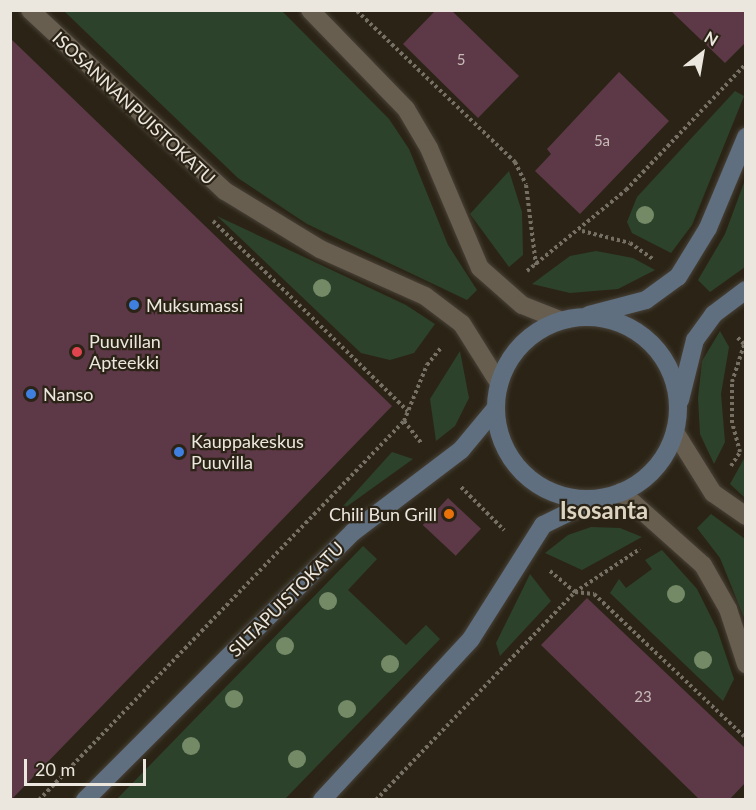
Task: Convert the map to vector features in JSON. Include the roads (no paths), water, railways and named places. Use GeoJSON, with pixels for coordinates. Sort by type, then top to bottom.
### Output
{"type":"FeatureCollection","features":[{"type":"Feature","properties":{"kind":"main road"},"geometry":{"type":"LineString","coordinates":[[612,495],[572,498],[542,487],[512,458],[501,440],[495,409],[499,383],[525,341],[560,320],[646,300],[678,277],[708,228],[746,137]]}},
{"type":"Feature","properties":{"kind":"main road"},"geometry":{"type":"LineString","coordinates":[[322,800],[471,639],[524,551],[543,525],[612,495],[655,469],[676,423],[695,340],[714,314],[746,290]]}},
{"type":"Feature","properties":{"kind":"main road"},"geometry":{"type":"LineString","coordinates":[[585,316],[625,326],[649,341],[666,364],[676,423]]}},
{"type":"Feature","properties":{"kind":"main road","name":"SILTAPUISTOKATU"},"geometry":{"type":"LineString","coordinates":[[85,800],[353,532],[438,464],[461,450],[495,409]]}},
{"type":"Feature","properties":{"kind":"street","name":"ISOSANNANPUISTOKATU"},"geometry":{"type":"LineString","coordinates":[[30,10],[225,191],[320,249],[425,296],[462,324],[499,383]]}},
{"type":"Feature","properties":{"kind":"street"},"geometry":{"type":"LineString","coordinates":[[310,10],[406,109],[429,148],[462,236],[480,268],[522,305],[560,320]]}},
{"type":"Feature","properties":{"kind":"street"},"geometry":{"type":"LineString","coordinates":[[676,423],[713,492],[746,516]]}},
{"type":"Feature","properties":{"kind":"street"},"geometry":{"type":"LineString","coordinates":[[612,495],[668,529],[703,565],[728,609],[746,664]]}},
{"type":"Feature","properties":{"kind":"place","name":"Muksumassi"},"geometry":{"type":"Point","coordinates":[134,305]}},
{"type":"Feature","properties":{"kind":"place","name":"Puuvillan Apteekki"},"geometry":{"type":"Point","coordinates":[77,352]}},
{"type":"Feature","properties":{"kind":"place","name":"Nanso"},"geometry":{"type":"Point","coordinates":[31,394]}},
{"type":"Feature","properties":{"kind":"place","name":"Kauppakeskus Puuvilla"},"geometry":{"type":"Point","coordinates":[179,452]}},
{"type":"Feature","properties":{"kind":"place","name":"Chili Bun Grill"},"geometry":{"type":"Point","coordinates":[449,514]}},
{"type":"Feature","properties":{"kind":"district","name":"Isosanta"},"geometry":{"type":"Point","coordinates":[604,510]}}]}
